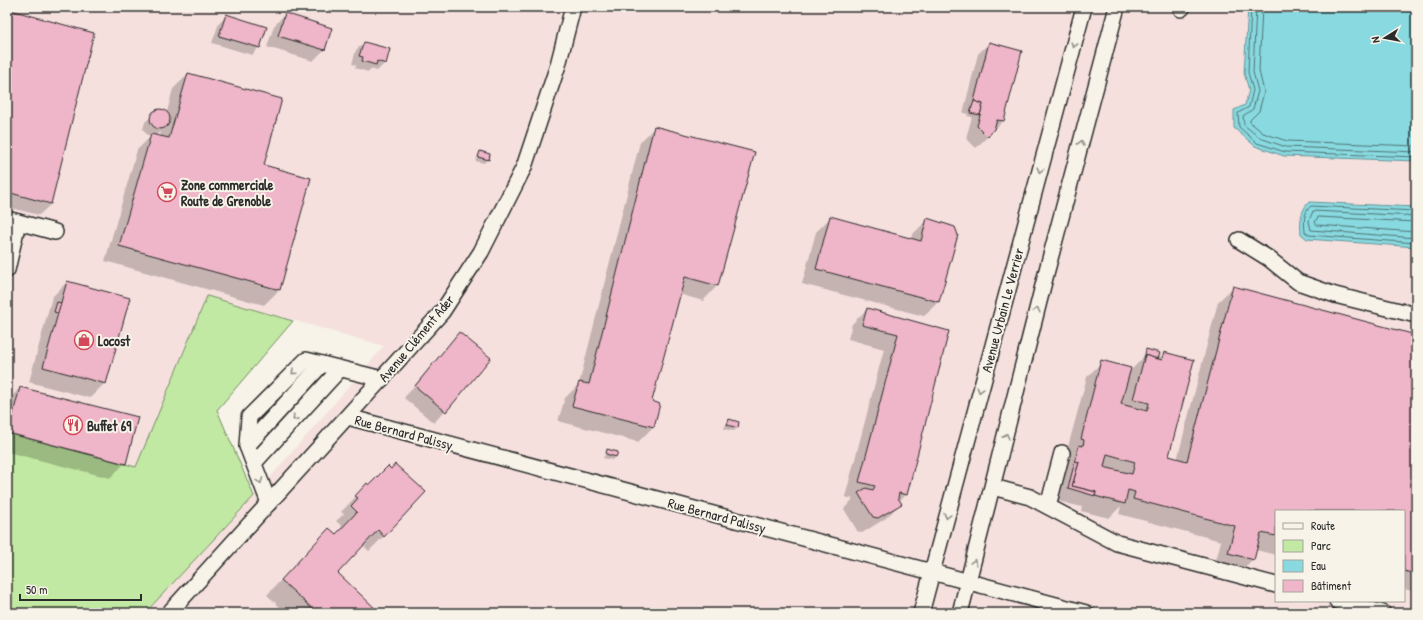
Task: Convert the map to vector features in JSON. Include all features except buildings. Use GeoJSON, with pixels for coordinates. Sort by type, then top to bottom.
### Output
{"type":"FeatureCollection","features":[{"type":"Feature","properties":{"kind":"street","name":"Avenue Clément Ader"},"geometry":{"type":"LineString","coordinates":[[169,613],[348,418],[442,312],[481,252],[524,167],[558,65],[573,7]]}},
{"type":"Feature","properties":{"kind":"street","name":"Avenue Urbain Le Verrier"},"geometry":{"type":"LineString","coordinates":[[920,613],[1084,7]]}},
{"type":"Feature","properties":{"kind":"street"},"geometry":{"type":"LineString","coordinates":[[960,613],[1047,270],[1117,7]]}},
{"type":"Feature","properties":{"kind":"street"},"geometry":{"type":"LineString","coordinates":[[7,270],[13,220],[55,232]]}},
{"type":"Feature","properties":{"kind":"street"},"geometry":{"type":"LineString","coordinates":[[1239,240],[1268,258],[1298,282],[1335,295],[1416,315]]}},
{"type":"Feature","properties":{"kind":"street"},"geometry":{"type":"LineString","coordinates":[[269,504],[248,446],[249,417],[306,360],[382,379]]}},
{"type":"Feature","properties":{"kind":"street"},"geometry":{"type":"LineString","coordinates":[[254,463],[340,369]]}},
{"type":"Feature","properties":{"kind":"street","name":"Rue Bernard Palissy"},"geometry":{"type":"LineString","coordinates":[[348,418],[1086,613]]}},
{"type":"Feature","properties":{"kind":"street"},"geometry":{"type":"LineString","coordinates":[[1048,506],[1062,454]]}},
{"type":"Feature","properties":{"kind":"street"},"geometry":{"type":"LineString","coordinates":[[993,487],[1030,497],[1117,543],[1275,585]]}},
{"type":"Feature","properties":{"kind":"street"},"geometry":{"type":"LineString","coordinates":[[1341,602],[1383,613]]}},
{"type":"Feature","properties":{"kind":"shaded area"},"geometry":{"type":"Polygon","coordinates":[[[7,7],[1416,7],[1416,613],[145,613],[254,496],[384,346],[207,296],[136,467],[7,433],[7,7]]]}},
{"type":"Feature","properties":{"kind":"green space"},"geometry":{"type":"Polygon","coordinates":[[[207,296],[293,321],[217,410],[254,496],[145,613],[7,613],[7,433],[136,467],[207,296]]]}},
{"type":"Feature","properties":{"kind":"water"},"geometry":{"type":"Polygon","coordinates":[[[1248,7],[1416,7],[1416,161],[1284,156],[1255,146],[1234,128],[1234,110],[1245,105],[1249,90],[1244,73],[1248,7]]]}},
{"type":"Feature","properties":{"kind":"water"},"geometry":{"type":"Polygon","coordinates":[[[1309,202],[1416,207],[1416,247],[1307,239],[1301,234],[1301,221],[1302,213],[1309,202]]]}},
{"type":"Feature","properties":{"kind":"place","name":"Zone commerciale Route de Grenoble"},"geometry":{"type":"Point","coordinates":[167,192]}},
{"type":"Feature","properties":{"kind":"place","name":"Locost"},"geometry":{"type":"Point","coordinates":[84,340]}},
{"type":"Feature","properties":{"kind":"place","name":"Buffet 69"},"geometry":{"type":"Point","coordinates":[73,425]}}]}
